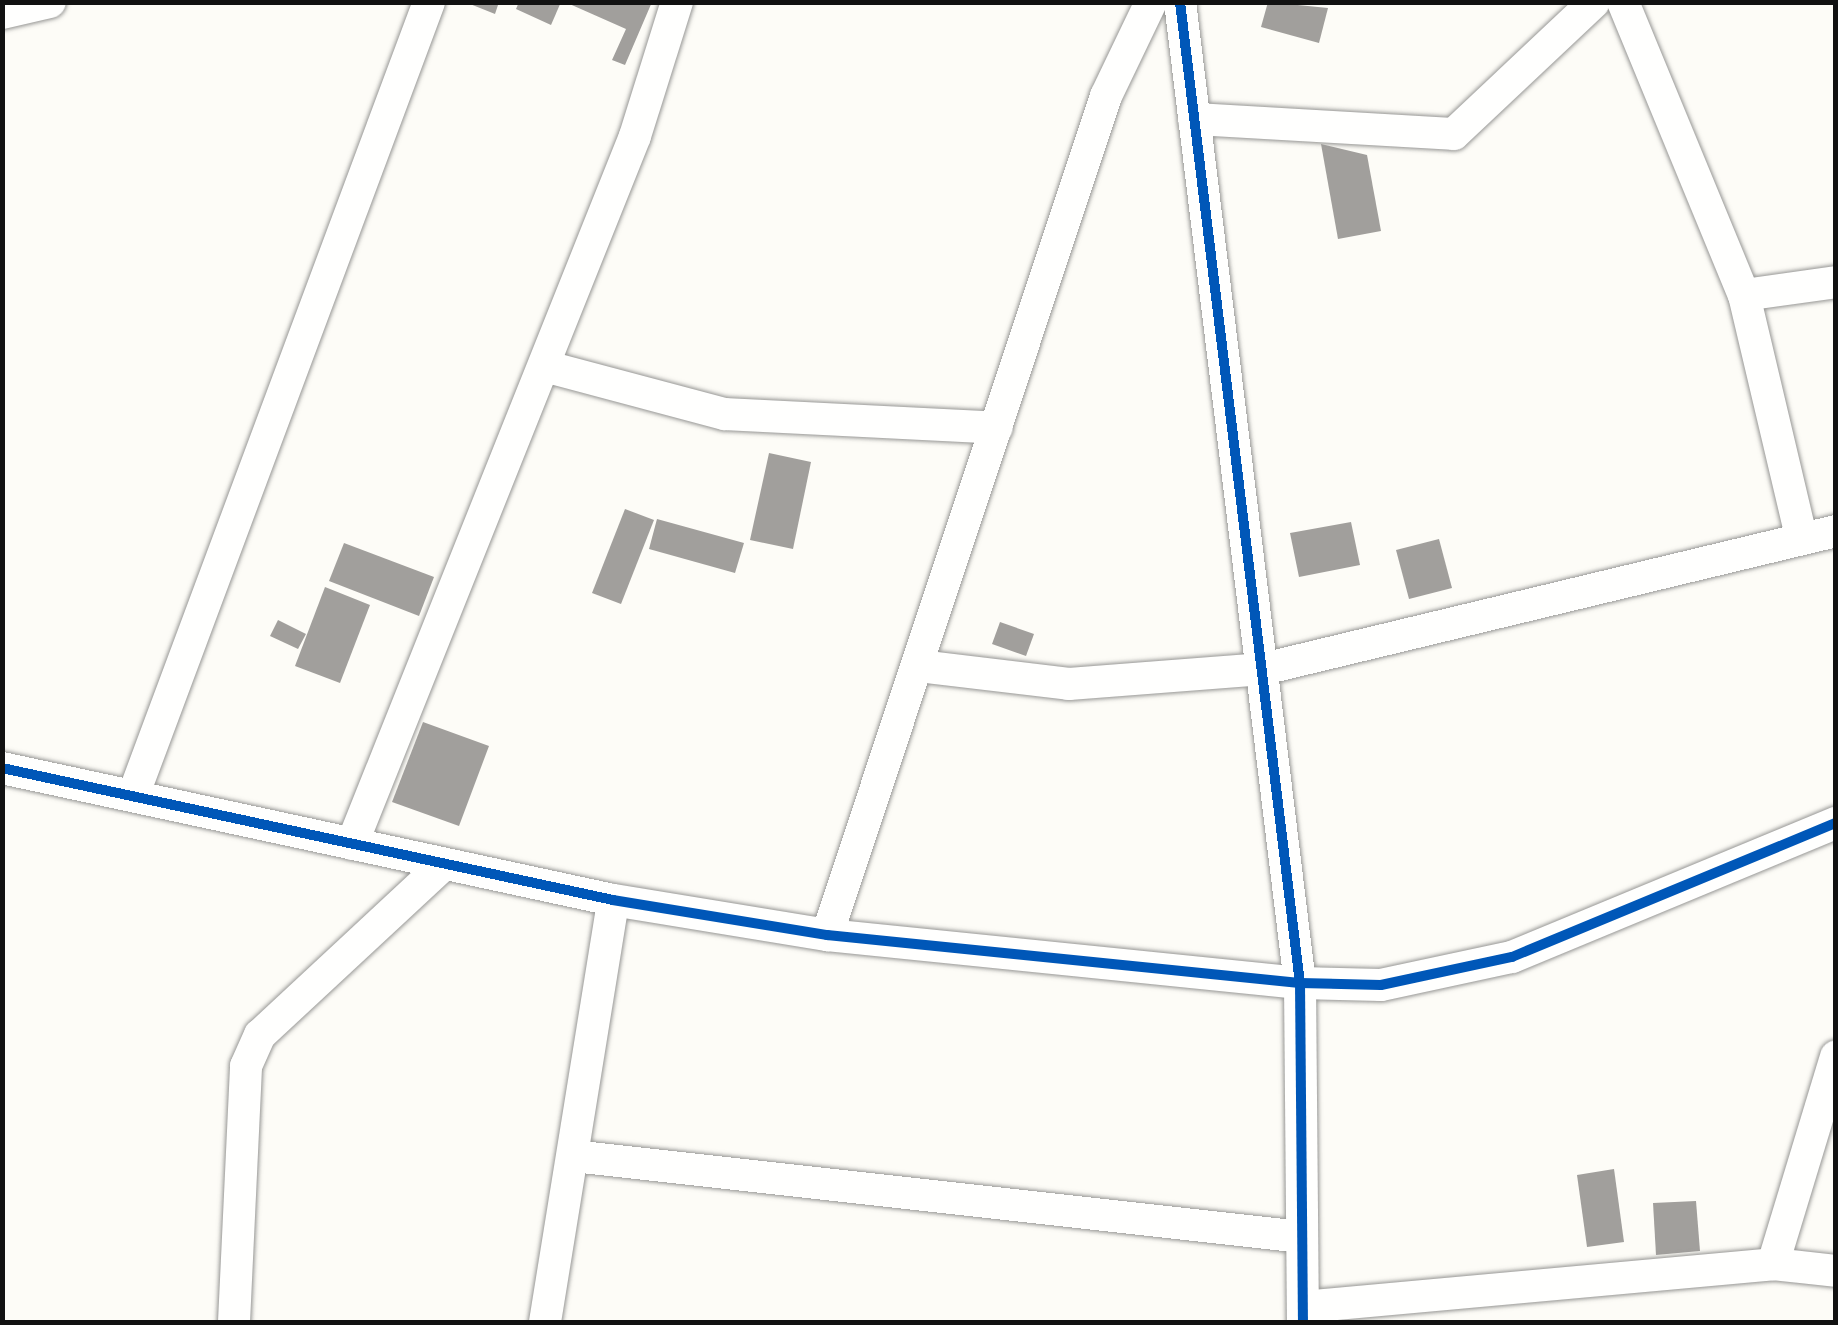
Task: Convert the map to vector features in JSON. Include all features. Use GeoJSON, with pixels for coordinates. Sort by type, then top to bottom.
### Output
{"type":"FeatureCollection","features":[{"type":"Feature","properties":{"kind":"street"},"geometry":{"type":"LineString","coordinates":[[8,9],[50,2]]}},
{"type":"Feature","properties":{"kind":"street"},"geometry":{"type":"LineString","coordinates":[[133,796],[428,2]]}},
{"type":"Feature","properties":{"kind":"street"},"geometry":{"type":"LineString","coordinates":[[352,844],[636,136],[677,2]]}},
{"type":"Feature","properties":{"kind":"street"},"geometry":{"type":"LineString","coordinates":[[827,935],[1106,96],[1151,2]]}},
{"type":"Feature","properties":{"kind":"street"},"geometry":{"type":"LineString","coordinates":[[1180,2],[1300,983],[1303,1315],[1773,1264],[1836,1270]]}},
{"type":"Feature","properties":{"kind":"street"},"geometry":{"type":"LineString","coordinates":[[1194,119],[1454,134],[1594,2]]}},
{"type":"Feature","properties":{"kind":"street"},"geometry":{"type":"LineString","coordinates":[[1623,2],[1744,295],[1801,536]]}},
{"type":"Feature","properties":{"kind":"street"},"geometry":{"type":"LineString","coordinates":[[1744,295],[1836,282]]}},
{"type":"Feature","properties":{"kind":"street"},"geometry":{"type":"LineString","coordinates":[[544,366],[725,414],[997,428]]}},
{"type":"Feature","properties":{"kind":"street"},"geometry":{"type":"LineString","coordinates":[[919,666],[1069,684],[1262,669],[1836,530]]}},
{"type":"Feature","properties":{"kind":"street"},"geometry":{"type":"LineString","coordinates":[[2,768],[613,900],[827,935],[1300,983],[1382,985],[1512,957],[1836,822]]}},
{"type":"Feature","properties":{"kind":"street"},"geometry":{"type":"LineString","coordinates":[[234,1322],[246,1066],[260,1035],[444,864]]}},
{"type":"Feature","properties":{"kind":"street"},"geometry":{"type":"LineString","coordinates":[[545,1322],[613,900]]}},
{"type":"Feature","properties":{"kind":"street"},"geometry":{"type":"LineString","coordinates":[[1773,1264],[1836,1056]]}},
{"type":"Feature","properties":{"kind":"street"},"geometry":{"type":"LineString","coordinates":[[572,1156],[1302,1236]]}},
{"type":"Feature","properties":{"kind":"building"},"geometry":{"type":"Polygon","coordinates":[[[465,2],[499,2],[495,14],[465,2]]]}},
{"type":"Feature","properties":{"kind":"building"},"geometry":{"type":"Polygon","coordinates":[[[519,2],[561,2],[551,25],[516,9],[519,2]]]}},
{"type":"Feature","properties":{"kind":"building"},"geometry":{"type":"Polygon","coordinates":[[[565,2],[652,2],[625,65],[612,60],[626,29],[565,2]]]}},
{"type":"Feature","properties":{"kind":"building"},"geometry":{"type":"Polygon","coordinates":[[[1268,2],[1328,8],[1319,43],[1261,27],[1268,2]]]}},
{"type":"Feature","properties":{"kind":"building"},"geometry":{"type":"Polygon","coordinates":[[[1321,144],[1367,155],[1381,231],[1338,239],[1321,144]]]}},
{"type":"Feature","properties":{"kind":"building"},"geometry":{"type":"Polygon","coordinates":[[[769,453],[811,462],[793,549],[750,540],[769,453]]]}},
{"type":"Feature","properties":{"kind":"building"},"geometry":{"type":"Polygon","coordinates":[[[625,509],[654,520],[621,604],[592,593],[625,509]]]}},
{"type":"Feature","properties":{"kind":"building"},"geometry":{"type":"Polygon","coordinates":[[[657,519],[744,543],[735,573],[649,549],[657,519]]]}},
{"type":"Feature","properties":{"kind":"building"},"geometry":{"type":"Polygon","coordinates":[[[1351,522],[1360,565],[1299,577],[1290,533],[1351,522]]]}},
{"type":"Feature","properties":{"kind":"building"},"geometry":{"type":"Polygon","coordinates":[[[1439,539],[1452,588],[1409,599],[1396,550],[1439,539]]]}},
{"type":"Feature","properties":{"kind":"building"},"geometry":{"type":"Polygon","coordinates":[[[344,543],[434,577],[419,616],[329,581],[344,543]]]}},
{"type":"Feature","properties":{"kind":"building"},"geometry":{"type":"Polygon","coordinates":[[[325,587],[370,605],[340,683],[295,666],[325,587]]]}},
{"type":"Feature","properties":{"kind":"building"},"geometry":{"type":"Polygon","coordinates":[[[278,620],[306,634],[298,649],[270,636],[278,620]]]}},
{"type":"Feature","properties":{"kind":"building"},"geometry":{"type":"Polygon","coordinates":[[[1000,622],[1034,634],[1026,656],[992,644],[1000,622]]]}},
{"type":"Feature","properties":{"kind":"building"},"geometry":{"type":"Polygon","coordinates":[[[423,722],[489,746],[459,826],[392,802],[423,722]]]}},
{"type":"Feature","properties":{"kind":"building"},"geometry":{"type":"Polygon","coordinates":[[[1614,1169],[1624,1242],[1587,1247],[1577,1175],[1614,1169]]]}},
{"type":"Feature","properties":{"kind":"building"},"geometry":{"type":"Polygon","coordinates":[[[1696,1201],[1700,1251],[1656,1255],[1653,1203],[1696,1201]]]}},
{"type":"Feature","properties":{"kind":"cycle path"},"geometry":{"type":"LineString","coordinates":[[1180,2],[1300,983],[1303,1322]]}},
{"type":"Feature","properties":{"kind":"cycle path"},"geometry":{"type":"LineString","coordinates":[[2,768],[613,900],[827,935],[1300,983],[1381,985],[1512,957],[1836,823]]}}]}
